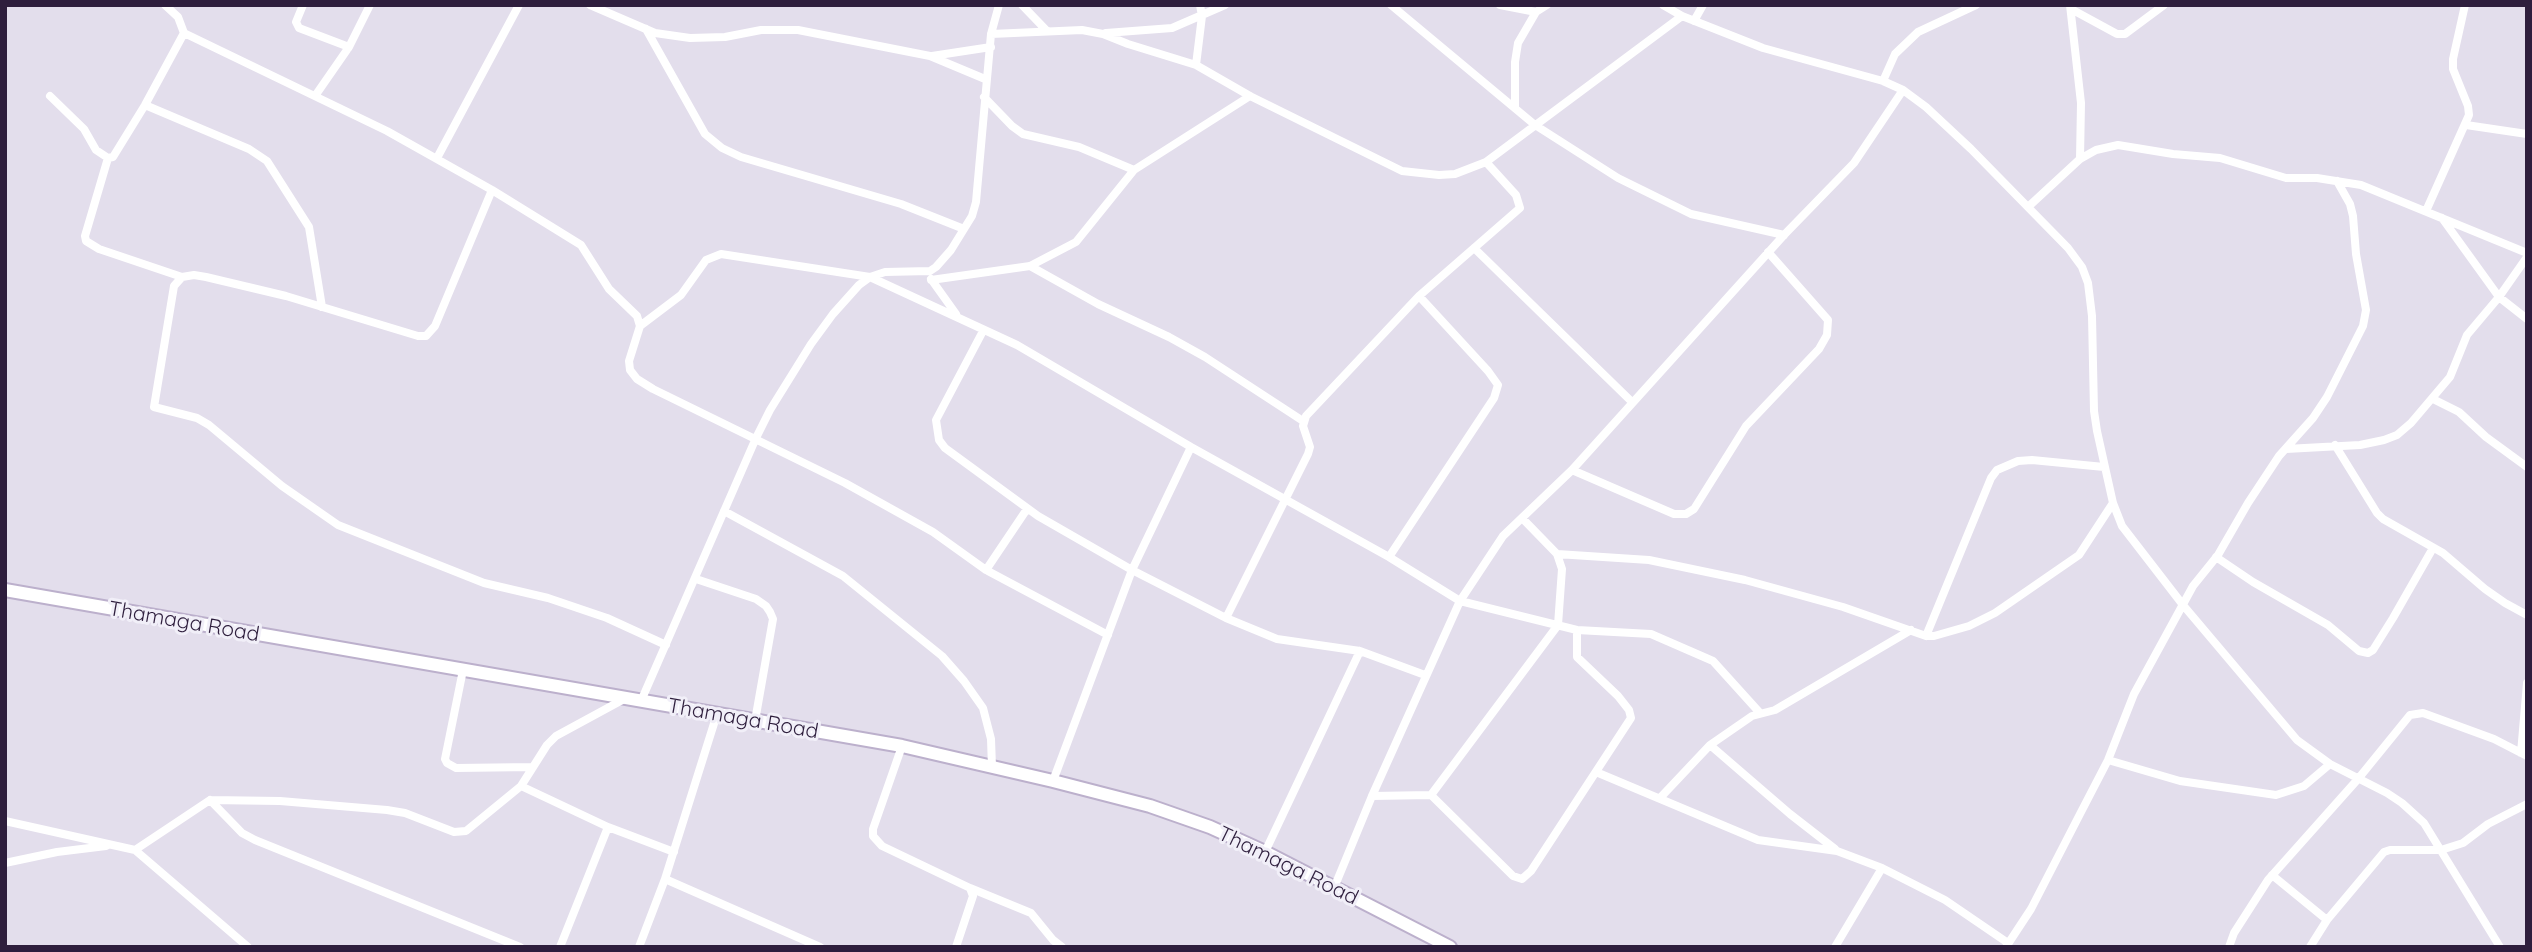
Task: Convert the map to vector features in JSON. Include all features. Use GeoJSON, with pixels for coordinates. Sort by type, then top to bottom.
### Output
{"type":"FeatureCollection","features":[{"type":"Feature","properties":{"kind":"main road","name":"Thamaga Road"},"geometry":{"type":"LineString","coordinates":[[5,590],[902,746],[1053,781],[1150,806],[1210,827],[1265,852],[1450,947]]}},
{"type":"Feature","properties":{"kind":"street"},"geometry":{"type":"LineString","coordinates":[[165,5],[178,17],[184,33],[437,158],[581,245],[609,289],[637,316],[640,326],[629,361],[630,370],[637,379],[845,483],[933,532],[986,570],[1108,635]]}},
{"type":"Feature","properties":{"kind":"street"},"geometry":{"type":"LineString","coordinates":[[303,5],[296,22],[299,28],[349,47]]}},
{"type":"Feature","properties":{"kind":"street"},"geometry":{"type":"LineString","coordinates":[[315,96],[349,47],[370,5]]}},
{"type":"Feature","properties":{"kind":"street"},"geometry":{"type":"LineString","coordinates":[[437,158],[519,5]]}},
{"type":"Feature","properties":{"kind":"street"},"geometry":{"type":"LineString","coordinates":[[590,5],[655,33],[690,38],[725,37],[761,30],[798,30],[930,56],[985,79]]}},
{"type":"Feature","properties":{"kind":"street"},"geometry":{"type":"LineString","coordinates":[[641,701],[756,438],[811,344],[833,313],[870,277],[886,272],[930,271],[942,261],[972,216],[976,202],[985,79],[991,34],[999,5]]}},
{"type":"Feature","properties":{"kind":"street"},"geometry":{"type":"LineString","coordinates":[[1022,5],[1047,31]]}},
{"type":"Feature","properties":{"kind":"street"},"geometry":{"type":"LineString","coordinates":[[1196,65],[1202,16],[1200,5]]}},
{"type":"Feature","properties":{"kind":"street"},"geometry":{"type":"LineString","coordinates":[[1103,34],[1172,28],[1225,5]]}},
{"type":"Feature","properties":{"kind":"street"},"geometry":{"type":"LineString","coordinates":[[1391,5],[1535,125],[1618,178],[1691,214],[1784,235]]}},
{"type":"Feature","properties":{"kind":"street"},"geometry":{"type":"LineString","coordinates":[[1500,5],[1536,12]]}},
{"type":"Feature","properties":{"kind":"street"},"geometry":{"type":"LineString","coordinates":[[1515,108],[1518,43],[1536,12],[1547,5]]}},
{"type":"Feature","properties":{"kind":"street"},"geometry":{"type":"LineString","coordinates":[[1663,5],[1682,16],[1763,48],[1883,81],[1903,90],[1926,107],[2028,207],[2076,259],[2088,283],[2094,342],[2094,411],[2104,467],[2122,526],[2183,605],[2284,726],[2309,750],[2330,764],[2387,793],[2415,813],[2441,850],[2500,947]]}},
{"type":"Feature","properties":{"kind":"street"},"geometry":{"type":"LineString","coordinates":[[1694,21],[1703,5]]}},
{"type":"Feature","properties":{"kind":"street"},"geometry":{"type":"LineString","coordinates":[[1883,81],[1895,54],[1918,32],[1976,5]]}},
{"type":"Feature","properties":{"kind":"street"},"geometry":{"type":"LineString","coordinates":[[2070,7],[2117,34],[2125,34],[2164,5]]}},
{"type":"Feature","properties":{"kind":"street"},"geometry":{"type":"LineString","coordinates":[[2426,211],[2466,125],[2468,106],[2453,69],[2465,5]]}},
{"type":"Feature","properties":{"kind":"street"},"geometry":{"type":"LineString","coordinates":[[2070,7],[2081,103],[2080,159]]}},
{"type":"Feature","properties":{"kind":"street"},"geometry":{"type":"LineString","coordinates":[[991,34],[1082,30],[1103,34],[1196,65],[1250,96],[1402,171],[1421,175],[1455,174],[1486,162],[1682,16]]}},
{"type":"Feature","properties":{"kind":"street"},"geometry":{"type":"LineString","coordinates":[[646,29],[705,134],[722,148],[741,157],[901,204],[964,229]]}},
{"type":"Feature","properties":{"kind":"street"},"geometry":{"type":"LineString","coordinates":[[108,158],[113,157],[145,105],[184,33]]}},
{"type":"Feature","properties":{"kind":"street"},"geometry":{"type":"LineString","coordinates":[[930,56],[991,47]]}},
{"type":"Feature","properties":{"kind":"street"},"geometry":{"type":"LineString","coordinates":[[1334,888],[1425,675],[1460,601],[1503,536],[1572,470],[1768,252],[1854,163],[1903,90]]}},
{"type":"Feature","properties":{"kind":"street"},"geometry":{"type":"LineString","coordinates":[[50,96],[80,123],[96,150],[108,158]]}},
{"type":"Feature","properties":{"kind":"street"},"geometry":{"type":"LineString","coordinates":[[931,280],[1030,266],[1076,242],[1134,170],[1250,96]]}},
{"type":"Feature","properties":{"kind":"street"},"geometry":{"type":"LineString","coordinates":[[984,97],[1023,134],[1079,146],[1134,170]]}},
{"type":"Feature","properties":{"kind":"street"},"geometry":{"type":"LineString","coordinates":[[145,105],[248,149],[267,161],[309,227],[322,307]]}},
{"type":"Feature","properties":{"kind":"street"},"geometry":{"type":"LineString","coordinates":[[2466,125],[2527,134]]}},
{"type":"Feature","properties":{"kind":"street"},"geometry":{"type":"LineString","coordinates":[[2028,207],[2080,159],[2096,150],[2118,145],[2220,158],[2286,178],[2337,181],[2361,186],[2442,217],[2527,255],[2500,297],[2461,344],[2455,369],[2433,399],[2397,435],[2372,443],[2286,449]]}},
{"type":"Feature","properties":{"kind":"street"},"geometry":{"type":"LineString","coordinates":[[108,158],[85,230],[86,241],[99,249],[182,277],[206,277],[322,307],[418,336],[426,336],[435,326],[492,190]]}},
{"type":"Feature","properties":{"kind":"street"},"geometry":{"type":"LineString","coordinates":[[1303,421],[1419,296],[1520,208],[1516,195],[1486,162]]}},
{"type":"Feature","properties":{"kind":"street"},"geometry":{"type":"LineString","coordinates":[[1596,772],[1758,840],[1838,851],[1882,868],[1945,900],[2007,945],[2040,891],[2108,760],[2134,694],[2200,575],[2216,557],[2279,456],[2327,397],[2365,319],[2353,216],[2350,204],[2337,181]]}},
{"type":"Feature","properties":{"kind":"street"},"geometry":{"type":"LineString","coordinates":[[2442,217],[2500,297],[2527,319]]}},
{"type":"Feature","properties":{"kind":"street"},"geometry":{"type":"LineString","coordinates":[[1474,248],[1632,402]]}},
{"type":"Feature","properties":{"kind":"street"},"geometry":{"type":"LineString","coordinates":[[1572,470],[1674,514],[1686,514],[1694,509],[1746,426],[1819,349],[1827,335],[1828,320],[1768,252]]}},
{"type":"Feature","properties":{"kind":"street"},"geometry":{"type":"LineString","coordinates":[[640,326],[681,295],[706,260],[721,254],[870,277],[1017,345],[1191,447],[1390,557],[1460,601],[1577,630],[1644,632],[1707,657],[1719,665],[1760,713]]}},
{"type":"Feature","properties":{"kind":"street"},"geometry":{"type":"LineString","coordinates":[[1030,266],[1098,304],[1170,337],[1303,421],[1310,447],[1226,618]]}},
{"type":"Feature","properties":{"kind":"street"},"geometry":{"type":"LineString","coordinates":[[925,271],[957,316]]}},
{"type":"Feature","properties":{"kind":"street"},"geometry":{"type":"LineString","coordinates":[[182,277],[174,286],[154,407],[197,418],[209,425],[282,486],[338,525],[485,583],[548,598],[607,618],[666,645]]}},
{"type":"Feature","properties":{"kind":"street"},"geometry":{"type":"LineString","coordinates":[[1390,557],[1494,398],[1498,385],[1419,296]]}},
{"type":"Feature","properties":{"kind":"street"},"geometry":{"type":"LineString","coordinates":[[984,331],[936,420],[939,440],[945,447],[1010,493],[1027,509],[1132,570],[1226,618],[1277,639],[1360,651],[1425,675]]}},
{"type":"Feature","properties":{"kind":"street"},"geometry":{"type":"LineString","coordinates":[[2433,399],[2459,412],[2505,452],[2527,467]]}},
{"type":"Feature","properties":{"kind":"street"},"geometry":{"type":"LineString","coordinates":[[2336,446],[2377,513],[2456,563],[2505,603],[2527,615]]}},
{"type":"Feature","properties":{"kind":"street"},"geometry":{"type":"LineString","coordinates":[[1053,781],[1132,570],[1191,447]]}},
{"type":"Feature","properties":{"kind":"street"},"geometry":{"type":"LineString","coordinates":[[1926,636],[1991,478],[1997,470],[2018,461],[2032,460],[2104,467]]}},
{"type":"Feature","properties":{"kind":"street"},"geometry":{"type":"LineString","coordinates":[[1557,554],[1649,560],[1718,574],[1843,607],[1926,636],[1944,634],[1969,626],[1995,613],[2059,569],[2084,549],[2113,503]]}},
{"type":"Feature","properties":{"kind":"street"},"geometry":{"type":"LineString","coordinates":[[986,570],[1027,509]]}},
{"type":"Feature","properties":{"kind":"street"},"geometry":{"type":"LineString","coordinates":[[724,511],[843,576],[942,656],[983,708],[991,739],[992,766]]}},
{"type":"Feature","properties":{"kind":"street"},"geometry":{"type":"LineString","coordinates":[[1431,795],[1558,625],[1562,569],[1557,554],[1522,518]]}},
{"type":"Feature","properties":{"kind":"street"},"geometry":{"type":"LineString","coordinates":[[2216,557],[2253,582],[2328,625],[2359,651],[2368,653],[2393,618],[2433,548]]}},
{"type":"Feature","properties":{"kind":"street"},"geometry":{"type":"LineString","coordinates":[[696,579],[756,599],[766,606],[773,619],[755,721]]}},
{"type":"Feature","properties":{"kind":"street"},"geometry":{"type":"LineString","coordinates":[[1372,796],[1431,795],[1513,876],[1522,879],[1531,871],[1631,715],[1619,696],[1577,657],[1577,630]]}},
{"type":"Feature","properties":{"kind":"street"},"geometry":{"type":"LineString","coordinates":[[1660,798],[1710,745],[1752,716],[1775,710],[1911,630]]}},
{"type":"Feature","properties":{"kind":"street"},"geometry":{"type":"LineString","coordinates":[[1265,852],[1360,651]]}},
{"type":"Feature","properties":{"kind":"street"},"geometry":{"type":"LineString","coordinates":[[463,670],[445,759],[447,764],[456,768],[533,767]]}},
{"type":"Feature","properties":{"kind":"street"},"geometry":{"type":"LineString","coordinates":[[2229,947],[2234,933],[2272,875],[2358,779],[2410,715],[2423,713],[2494,739],[2524,754],[2527,683]]}},
{"type":"Feature","properties":{"kind":"street"},"geometry":{"type":"LineString","coordinates":[[135,850],[210,800],[281,801],[387,810],[405,813],[454,832],[466,831],[522,786],[547,745],[556,736],[626,698]]}},
{"type":"Feature","properties":{"kind":"street"},"geometry":{"type":"LineString","coordinates":[[639,947],[665,879],[717,714]]}},
{"type":"Feature","properties":{"kind":"street"},"geometry":{"type":"LineString","coordinates":[[1710,745],[1790,814],[1838,851]]}},
{"type":"Feature","properties":{"kind":"street"},"geometry":{"type":"LineString","coordinates":[[902,746],[873,829],[873,836],[882,846],[970,888],[1031,913],[1062,947]]}},
{"type":"Feature","properties":{"kind":"street"},"geometry":{"type":"LineString","coordinates":[[2108,760],[2180,781],[2276,795],[2304,786],[2330,764]]}},
{"type":"Feature","properties":{"kind":"street"},"geometry":{"type":"LineString","coordinates":[[522,786],[608,827],[674,852]]}},
{"type":"Feature","properties":{"kind":"street"},"geometry":{"type":"LineString","coordinates":[[210,800],[242,833],[255,840],[520,947]]}},
{"type":"Feature","properties":{"kind":"street"},"geometry":{"type":"LineString","coordinates":[[2310,947],[2327,920],[2384,852],[2441,850],[2463,843],[2488,824],[2527,804]]}},
{"type":"Feature","properties":{"kind":"street"},"geometry":{"type":"LineString","coordinates":[[5,821],[135,850],[248,947]]}},
{"type":"Feature","properties":{"kind":"street"},"geometry":{"type":"LineString","coordinates":[[560,947],[608,827]]}},
{"type":"Feature","properties":{"kind":"street"},"geometry":{"type":"LineString","coordinates":[[5,863],[57,852],[113,845]]}},
{"type":"Feature","properties":{"kind":"street"},"geometry":{"type":"LineString","coordinates":[[1835,947],[1882,868]]}},
{"type":"Feature","properties":{"kind":"street"},"geometry":{"type":"LineString","coordinates":[[2272,875],[2327,920]]}},
{"type":"Feature","properties":{"kind":"street"},"geometry":{"type":"LineString","coordinates":[[665,879],[820,947]]}},
{"type":"Feature","properties":{"kind":"street"},"geometry":{"type":"LineString","coordinates":[[956,947],[973,896],[970,888]]}}]}
